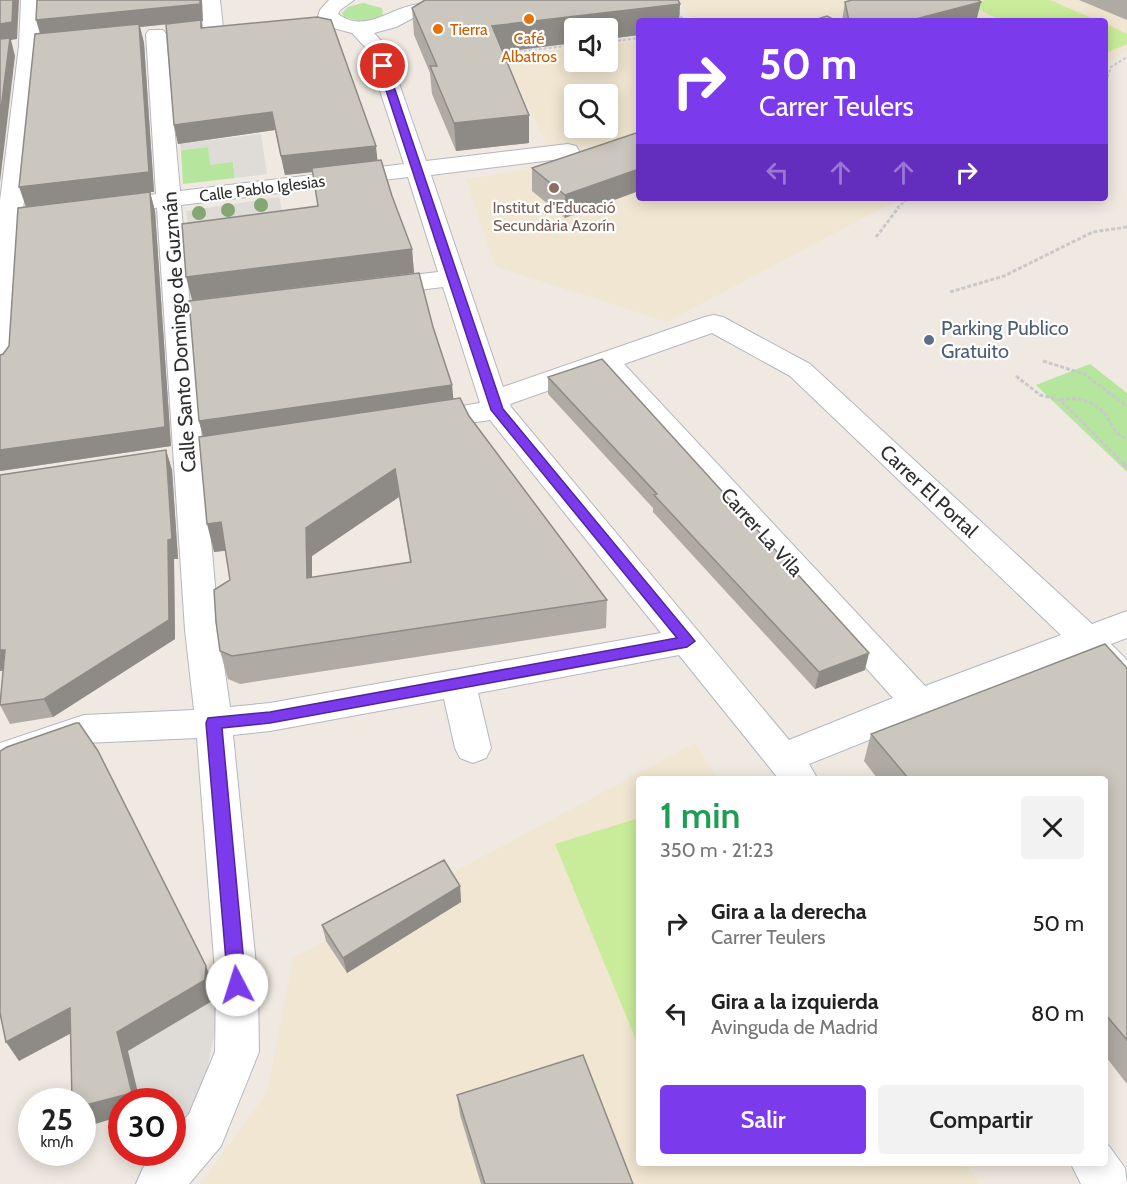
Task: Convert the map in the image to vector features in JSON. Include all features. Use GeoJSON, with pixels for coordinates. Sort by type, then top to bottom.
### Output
{"type":"FeatureCollection","features":[{"type":"Feature","properties":{"kind":"street"},"geometry":{"type":"LineString","coordinates":[[0,364],[5,219],[29,46],[31,0]]}},
{"type":"Feature","properties":{"kind":"street","name":"Calle Santo Domingo de Guzmán"},"geometry":{"type":"LineString","coordinates":[[159,1184],[205,1130],[237,1052],[237,985],[214,723],[202,630],[190,456],[190,310],[169,200],[164,33],[222,27],[210,0]]}},
{"type":"Feature","properties":{"kind":"street"},"geometry":{"type":"LineString","coordinates":[[307,18],[336,11],[384,19],[445,4],[484,0]]}},
{"type":"Feature","properties":{"kind":"street"},"geometry":{"type":"LineString","coordinates":[[384,19],[417,170],[496,405],[792,768],[919,703],[1127,624]]}},
{"type":"Feature","properties":{"kind":"street","name":"Calle Pablo Iglesias"},"geometry":{"type":"LineString","coordinates":[[124,205],[568,151]]}},
{"type":"Feature","properties":{"kind":"street"},"geometry":{"type":"LineString","coordinates":[[5,219],[78,210]]}},
{"type":"Feature","properties":{"kind":"street"},"geometry":{"type":"LineString","coordinates":[[350,290],[454,278]]}},
{"type":"Feature","properties":{"kind":"street","name":"Carrer El Portal"},"geometry":{"type":"LineString","coordinates":[[606,361],[714,323],[800,370],[1086,639],[1127,682]]}},
{"type":"Feature","properties":{"kind":"street"},"geometry":{"type":"LineString","coordinates":[[399,424],[496,405],[606,361]]}},
{"type":"Feature","properties":{"kind":"street","name":"Carrer La Vila"},"geometry":{"type":"LineString","coordinates":[[606,361],[919,703]]}},
{"type":"Feature","properties":{"kind":"street"},"geometry":{"type":"LineString","coordinates":[[0,758],[84,729],[214,723],[270,717],[687,641]]}},
{"type":"Feature","properties":{"kind":"street"},"geometry":{"type":"LineString","coordinates":[[458,683],[473,748]]}},
{"type":"Feature","properties":{"kind":"street"},"geometry":{"type":"LineString","coordinates":[[1096,1166],[1109,1184]]}},
{"type":"Feature","properties":{"kind":"path"},"geometry":{"type":"LineString","coordinates":[[674,7],[682,18]]}},
{"type":"Feature","properties":{"kind":"path"},"geometry":{"type":"LineString","coordinates":[[618,41],[636,38]]}},
{"type":"Feature","properties":{"kind":"path"},"geometry":{"type":"LineString","coordinates":[[497,54],[564,46]]}},
{"type":"Feature","properties":{"kind":"path"},"geometry":{"type":"LineString","coordinates":[[1108,80],[1111,67],[1127,57]]}},
{"type":"Feature","properties":{"kind":"path"},"geometry":{"type":"LineString","coordinates":[[876,237],[904,201]]}},
{"type":"Feature","properties":{"kind":"path"},"geometry":{"type":"LineString","coordinates":[[950,292],[1004,276],[1093,232],[1127,227]]}},
{"type":"Feature","properties":{"kind":"path"},"geometry":{"type":"LineString","coordinates":[[1043,361],[1084,374],[1127,406]]}},
{"type":"Feature","properties":{"kind":"path"},"geometry":{"type":"LineString","coordinates":[[1016,376],[1040,395],[1060,400],[1127,466]]}},
{"type":"Feature","properties":{"kind":"path"},"geometry":{"type":"LineString","coordinates":[[1060,400],[1070,397],[1089,402],[1105,414],[1110,427],[1120,437],[1127,439]]}},
{"type":"Feature","properties":{"kind":"shaded area"},"geometry":{"type":"Polygon","coordinates":[[[678,0],[1127,0],[1127,49],[1108,63],[1108,18],[692,18],[678,0]]]}},
{"type":"Feature","properties":{"kind":"shaded area","name":"Institut d'Educació Secundària Azorín"},"geometry":{"type":"Polygon","coordinates":[[[636,41],[636,201],[895,201],[667,322],[495,266],[466,179],[556,165],[505,56],[564,49],[564,72],[618,72],[618,44],[636,41]]]}},
{"type":"Feature","properties":{"kind":"shaded area"},"geometry":{"type":"Polygon","coordinates":[[[261,134],[267,174],[235,178],[233,162],[210,165],[208,147],[181,150],[180,144],[261,134]]]}},
{"type":"Feature","properties":{"kind":"shaded area"},"geometry":{"type":"Polygon","coordinates":[[[279,197],[287,230],[191,244],[186,211],[279,197]]]}},
{"type":"Feature","properties":{"kind":"shaded area"},"geometry":{"type":"Polygon","coordinates":[[[695,743],[717,776],[636,776],[636,1166],[968,1166],[980,1184],[200,1184],[267,1093],[293,958],[695,743]]]}},
{"type":"Feature","properties":{"kind":"shaded area"},"geometry":{"type":"Polygon","coordinates":[[[220,996],[203,1089],[186,1117],[186,1088],[137,1088],[128,1051],[220,996]]]}},
{"type":"Feature","properties":{"kind":"green space"},"geometry":{"type":"Polygon","coordinates":[[[985,0],[1050,0],[1091,18],[997,18],[970,6],[985,0]]]}},
{"type":"Feature","properties":{"kind":"green space"},"geometry":{"type":"Polygon","coordinates":[[[363,3],[382,8],[383,15],[364,22],[344,17],[342,13],[348,7],[363,3]]]}},
{"type":"Feature","properties":{"kind":"green space"},"geometry":{"type":"Polygon","coordinates":[[[1108,25],[1127,34],[1127,44],[1108,52],[1108,25]]]}},
{"type":"Feature","properties":{"kind":"green space"},"geometry":{"type":"Polygon","coordinates":[[[208,147],[233,162],[235,178],[183,184],[181,150],[208,147]]]}},
{"type":"Feature","properties":{"kind":"green space"},"geometry":{"type":"Polygon","coordinates":[[[1090,364],[1127,393],[1127,472],[1036,385],[1090,364]]]}},
{"type":"Feature","properties":{"kind":"green space"},"geometry":{"type":"Polygon","coordinates":[[[636,819],[636,1040],[555,844],[636,819]]]}},
{"type":"Feature","properties":{"kind":"building"},"geometry":{"type":"Polygon","coordinates":[[[0,0],[13,0],[12,22],[0,24],[0,0]]]}},
{"type":"Feature","properties":{"kind":"building"},"geometry":{"type":"Polygon","coordinates":[[[37,0],[200,0],[200,4],[36,20],[37,0]]]}},
{"type":"Feature","properties":{"kind":"building"},"geometry":{"type":"Polygon","coordinates":[[[425,0],[678,0],[680,4],[492,26],[529,115],[454,123],[430,66],[437,66],[412,8],[425,0]]]}},
{"type":"Feature","properties":{"kind":"building"},"geometry":{"type":"Polygon","coordinates":[[[852,0],[978,0],[981,2],[920,18],[848,18],[845,2],[852,0]]]}},
{"type":"Feature","properties":{"kind":"building"},"geometry":{"type":"Polygon","coordinates":[[[317,17],[331,20],[376,146],[281,156],[272,112],[174,125],[166,24],[201,20],[201,28],[317,17]]]}},
{"type":"Feature","properties":{"kind":"building"},"geometry":{"type":"Polygon","coordinates":[[[139,24],[149,172],[19,187],[35,34],[139,24]]]}},
{"type":"Feature","properties":{"kind":"building"},"geometry":{"type":"Polygon","coordinates":[[[10,38],[0,117],[0,39],[10,38]]]}},
{"type":"Feature","properties":{"kind":"building"},"geometry":{"type":"Polygon","coordinates":[[[636,133],[636,170],[565,195],[532,168],[636,133]]]}},
{"type":"Feature","properties":{"kind":"building"},"geometry":{"type":"Polygon","coordinates":[[[381,160],[412,249],[186,277],[182,224],[318,206],[312,168],[381,160]]]}},
{"type":"Feature","properties":{"kind":"building"},"geometry":{"type":"Polygon","coordinates":[[[150,192],[165,427],[0,450],[0,355],[9,346],[18,208],[150,192]]]}},
{"type":"Feature","properties":{"kind":"building"},"geometry":{"type":"Polygon","coordinates":[[[419,273],[433,327],[452,385],[199,421],[189,301],[419,273]]]}},
{"type":"Feature","properties":{"kind":"building"},"geometry":{"type":"Polygon","coordinates":[[[602,359],[869,653],[819,672],[548,377],[602,359]]]}},
{"type":"Feature","properties":{"kind":"building"},"geometry":{"type":"Polygon","coordinates":[[[460,398],[469,416],[607,600],[232,656],[220,651],[214,590],[230,580],[221,522],[207,524],[199,437],[460,398]],[[395,469],[306,528],[307,578],[411,562],[395,469]]]}},
{"type":"Feature","properties":{"kind":"building"},"geometry":{"type":"Polygon","coordinates":[[[166,450],[172,539],[168,540],[169,620],[44,699],[0,705],[5,650],[0,650],[0,475],[166,450]]]}},
{"type":"Feature","properties":{"kind":"building"},"geometry":{"type":"Polygon","coordinates":[[[1105,644],[1127,668],[1127,1040],[1108,1017],[1108,776],[906,776],[871,734],[1105,644]]]}},
{"type":"Feature","properties":{"kind":"building"},"geometry":{"type":"Polygon","coordinates":[[[79,723],[98,751],[206,966],[205,980],[117,1032],[131,1088],[108,1088],[108,1099],[96,1102],[96,1088],[72,1088],[70,1008],[6,1042],[0,1013],[0,751],[79,723]]]}},
{"type":"Feature","properties":{"kind":"building"},"geometry":{"type":"Polygon","coordinates":[[[444,860],[460,886],[343,958],[322,925],[444,860]]]}},
{"type":"Feature","properties":{"kind":"building"},"geometry":{"type":"Polygon","coordinates":[[[583,1055],[633,1184],[485,1184],[457,1095],[583,1055]]]}},
{"type":"Feature","properties":{"kind":"place","name":"Café Albatros"},"geometry":{"type":"Point","coordinates":[529,19]}},
{"type":"Feature","properties":{"kind":"place","name":"Tierra"},"geometry":{"type":"Point","coordinates":[438,29]}},
{"type":"Feature","properties":{"kind":"place","name":"Institut d'Educació Secundària Azorín"},"geometry":{"type":"Point","coordinates":[554,188]}},
{"type":"Feature","properties":{"kind":"place","name":"Parking Publico Gratuito"},"geometry":{"type":"Point","coordinates":[929,340]}},
{"type":"Feature","properties":{"kind":"route"},"geometry":{"type":"LineString","coordinates":[[237,985],[214,723],[270,717],[687,641],[497,410],[383,66]]}}]}
